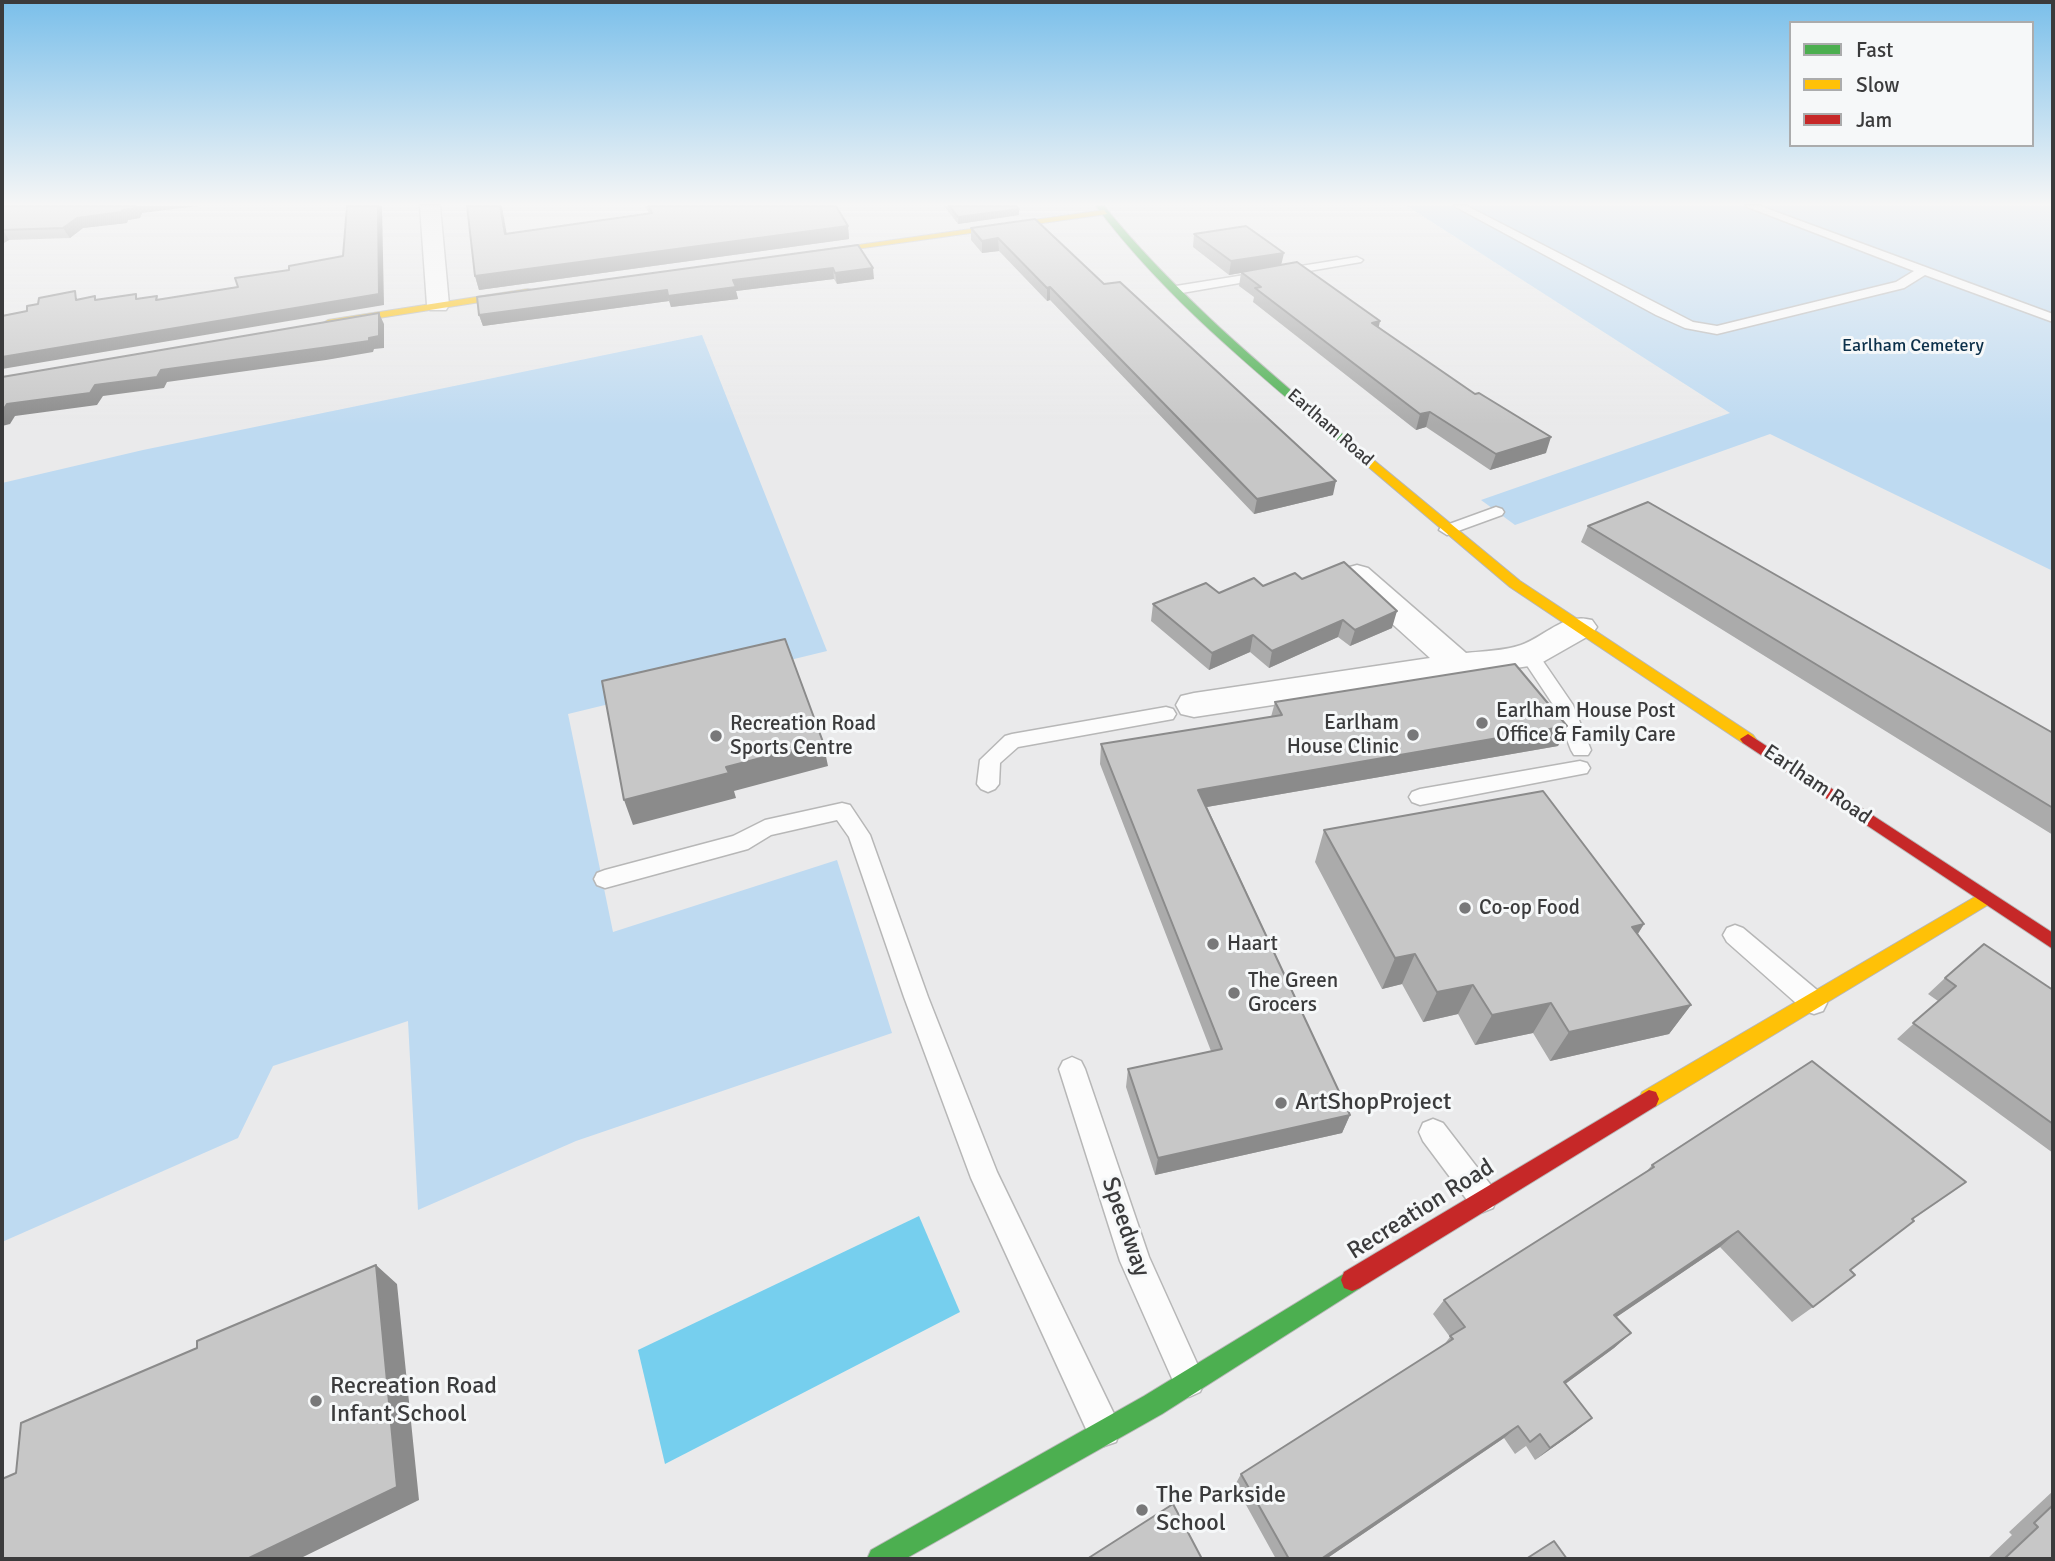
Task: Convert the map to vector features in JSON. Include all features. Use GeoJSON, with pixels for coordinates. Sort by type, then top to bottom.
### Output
{"type":"FeatureCollection","features":[{"type":"Feature","properties":{"kind":"street"},"geometry":{"type":"LineString","coordinates":[[436,279],[438,304]]}},
{"type":"Feature","properties":{"kind":"street","name":"Earlham Road"},"geometry":{"type":"LineString","coordinates":[[1166,279],[1447,530],[1515,584],[2053,942]]}},
{"type":"Feature","properties":{"kind":"street"},"geometry":{"type":"LineString","coordinates":[[315,325],[548,289]]}},
{"type":"Feature","properties":{"kind":"street"},"geometry":{"type":"LineString","coordinates":[[1357,575],[1458,665]]}},
{"type":"Feature","properties":{"kind":"street"},"geometry":{"type":"LineString","coordinates":[[1180,709],[1529,656],[1580,627]]}},
{"type":"Feature","properties":{"kind":"street","name":"Recreation Road"},"geometry":{"type":"LineString","coordinates":[[880,1559],[1105,1432],[1483,1198],[1814,1003],[1985,898]]}},
{"type":"Feature","properties":{"kind":"lane"},"geometry":{"type":"LineString","coordinates":[[1176,290],[1243,279]]}},
{"type":"Feature","properties":{"kind":"lane"},"geometry":{"type":"LineString","coordinates":[[1597,279],[1690,326],[1717,330],[1900,285],[1910,279]]}},
{"type":"Feature","properties":{"kind":"lane"},"geometry":{"type":"LineString","coordinates":[[1948,279],[2053,318]]}},
{"type":"Feature","properties":{"kind":"lane"},"geometry":{"type":"LineString","coordinates":[[1447,530],[1496,512]]}},
{"type":"Feature","properties":{"kind":"lane"},"geometry":{"type":"LineString","coordinates":[[1420,797],[1580,759],[1563,705],[1529,656]]}},
{"type":"Feature","properties":{"kind":"lane"},"geometry":{"type":"LineString","coordinates":[[988,784],[990,760],[1012,741],[1180,709]]}},
{"type":"Feature","properties":{"kind":"lane"},"geometry":{"type":"LineString","coordinates":[[605,879],[740,843],[765,828],[842,811],[859,835],[916,997],[985,1178],[1105,1432]]}},
{"type":"Feature","properties":{"kind":"lane"},"geometry":{"type":"LineString","coordinates":[[1735,935],[1814,1003]]}},
{"type":"Feature","properties":{"kind":"lane","name":"Speedway"},"geometry":{"type":"LineString","coordinates":[[1072,1069],[1135,1261],[1189,1381]]}},
{"type":"Feature","properties":{"kind":"lane"},"geometry":{"type":"LineString","coordinates":[[1433,1132],[1483,1198]]}},
{"type":"Feature","properties":{"kind":"green space","name":"Earlham Cemetery"},"geometry":{"type":"Polygon","coordinates":[[[1521,279],[2053,279],[2053,571],[1770,434],[1515,525],[1481,500],[1730,413],[1521,279]]]}},
{"type":"Feature","properties":{"kind":"green space"},"geometry":{"type":"Polygon","coordinates":[[[702,335],[827,651],[568,714],[613,932],[837,860],[892,1033],[576,1141],[418,1210],[408,1021],[273,1066],[238,1138],[2,1242],[2,483],[143,450],[702,335]]]}},
{"type":"Feature","properties":{"kind":"water"},"geometry":{"type":"Polygon","coordinates":[[[919,1216],[960,1312],[665,1464],[638,1350],[919,1216]]]}},
{"type":"Feature","properties":{"kind":"building"},"geometry":{"type":"Polygon","coordinates":[[[235,279],[379,279],[379,294],[2,357],[2,316],[27,311],[27,306],[38,304],[39,298],[75,291],[76,300],[136,294],[136,299],[157,296],[156,300],[238,287],[235,279]]]}},
{"type":"Feature","properties":{"kind":"building"},"geometry":{"type":"Polygon","coordinates":[[[610,279],[743,279],[733,280],[736,287],[668,296],[667,290],[479,315],[477,297],[610,279]]]}},
{"type":"Feature","properties":{"kind":"building"},"geometry":{"type":"Polygon","coordinates":[[[1038,279],[1099,279],[1104,284],[1120,282],[1336,481],[1257,499],[1050,287],[1047,288],[1038,279]]]}},
{"type":"Feature","properties":{"kind":"building"},"geometry":{"type":"Polygon","coordinates":[[[1250,279],[1321,279],[1380,321],[1372,323],[1475,394],[1479,393],[1551,437],[1496,454],[1430,412],[1420,414],[1255,288],[1261,287],[1250,279]]]}},
{"type":"Feature","properties":{"kind":"building"},"geometry":{"type":"Polygon","coordinates":[[[379,313],[379,336],[369,338],[369,341],[161,370],[157,377],[95,385],[90,393],[7,404],[2,412],[2,377],[379,313]]]}},
{"type":"Feature","properties":{"kind":"building"},"geometry":{"type":"Polygon","coordinates":[[[1648,502],[2053,733],[2053,808],[1588,526],[1648,502]]]}},
{"type":"Feature","properties":{"kind":"building"},"geometry":{"type":"Polygon","coordinates":[[[1344,562],[1397,611],[1355,630],[1343,620],[1272,651],[1253,635],[1212,653],[1153,604],[1206,583],[1219,593],[1254,578],[1263,586],[1295,573],[1302,579],[1344,562]]]}},
{"type":"Feature","properties":{"kind":"building","name":"Recreation Road Sports Centre"},"geometry":{"type":"Polygon","coordinates":[[[785,639],[823,742],[726,767],[729,773],[624,800],[602,681],[785,639]]]}},
{"type":"Feature","properties":{"kind":"building"},"geometry":{"type":"Polygon","coordinates":[[[1515,664],[1567,726],[1198,790],[1350,1115],[1158,1158],[1128,1069],[1222,1049],[1101,744],[1282,715],[1275,702],[1515,664]]]}},
{"type":"Feature","properties":{"kind":"building","name":"Co-op Food"},"geometry":{"type":"Polygon","coordinates":[[[1543,791],[1644,924],[1632,927],[1691,1005],[1569,1032],[1551,1003],[1492,1015],[1473,985],[1437,992],[1415,954],[1395,958],[1324,830],[1543,791]]]}},
{"type":"Feature","properties":{"kind":"building"},"geometry":{"type":"Polygon","coordinates":[[[1984,944],[2053,990],[2053,1124],[1913,1023],[1956,986],[1945,978],[1984,944]]]}},
{"type":"Feature","properties":{"kind":"building"},"geometry":{"type":"Polygon","coordinates":[[[1812,1061],[1966,1182],[1912,1219],[1914,1221],[1850,1270],[1855,1275],[1813,1307],[1738,1231],[1614,1315],[1631,1333],[1564,1382],[1592,1418],[1550,1448],[1540,1434],[1530,1442],[1518,1426],[1321,1559],[1289,1559],[1241,1474],[1453,1339],[1450,1336],[1465,1327],[1444,1300],[1654,1167],[1652,1165],[1812,1061]]]}},
{"type":"Feature","properties":{"kind":"building"},"geometry":{"type":"Polygon","coordinates":[[[376,1265],[397,1487],[247,1559],[2,1559],[2,1479],[16,1473],[21,1423],[197,1348],[197,1341],[376,1265]]]}},
{"type":"Feature","properties":{"kind":"building"},"geometry":{"type":"Polygon","coordinates":[[[1173,1504],[1202,1559],[1087,1559],[1173,1504]]]}},
{"type":"Feature","properties":{"kind":"building"},"geometry":{"type":"Polygon","coordinates":[[[2053,1505],[2053,1559],[2004,1559],[2038,1527],[2034,1523],[2053,1505]]]}},
{"type":"Feature","properties":{"kind":"building"},"geometry":{"type":"Polygon","coordinates":[[[1554,1541],[1567,1559],[1526,1559],[1554,1541]]]}},
{"type":"Feature","properties":{"kind":"traffic: fast"},"geometry":{"type":"LineString","coordinates":[[1163,279],[1247,358],[1343,440]]}},
{"type":"Feature","properties":{"kind":"traffic: fast"},"geometry":{"type":"LineString","coordinates":[[880,1559],[1153,1405],[1352,1280]]}},
{"type":"Feature","properties":{"kind":"traffic: slow"},"geometry":{"type":"LineString","coordinates":[[328,323],[528,292]]}},
{"type":"Feature","properties":{"kind":"traffic: slow"},"geometry":{"type":"LineString","coordinates":[[1343,440],[1515,584],[1748,739]]}},
{"type":"Feature","properties":{"kind":"traffic: slow"},"geometry":{"type":"LineString","coordinates":[[1649,1099],[1985,898]]}},
{"type":"Feature","properties":{"kind":"traffic: jam"},"geometry":{"type":"LineString","coordinates":[[1748,739],[2053,942]]}},
{"type":"Feature","properties":{"kind":"traffic: jam"},"geometry":{"type":"LineString","coordinates":[[1352,1280],[1649,1099]]}},
{"type":"Feature","properties":{"kind":"place","name":"Earlham House Post Office & Family Care"},"geometry":{"type":"Point","coordinates":[1482,723]}},
{"type":"Feature","properties":{"kind":"place","name":"Earlham House Clinic"},"geometry":{"type":"Point","coordinates":[1413,735]}},
{"type":"Feature","properties":{"kind":"place","name":"Recreation Road Sports Centre"},"geometry":{"type":"Point","coordinates":[716,736]}},
{"type":"Feature","properties":{"kind":"place","name":"Co-op Food"},"geometry":{"type":"Point","coordinates":[1465,908]}},
{"type":"Feature","properties":{"kind":"place","name":"Haart"},"geometry":{"type":"Point","coordinates":[1213,944]}},
{"type":"Feature","properties":{"kind":"place","name":"The Green Grocers"},"geometry":{"type":"Point","coordinates":[1234,993]}},
{"type":"Feature","properties":{"kind":"place","name":"ArtShopProject"},"geometry":{"type":"Point","coordinates":[1281,1103]}},
{"type":"Feature","properties":{"kind":"place","name":"Recreation Road Infant School"},"geometry":{"type":"Point","coordinates":[316,1401]}},
{"type":"Feature","properties":{"kind":"place","name":"The Parkside School"},"geometry":{"type":"Point","coordinates":[1142,1510]}}]}
